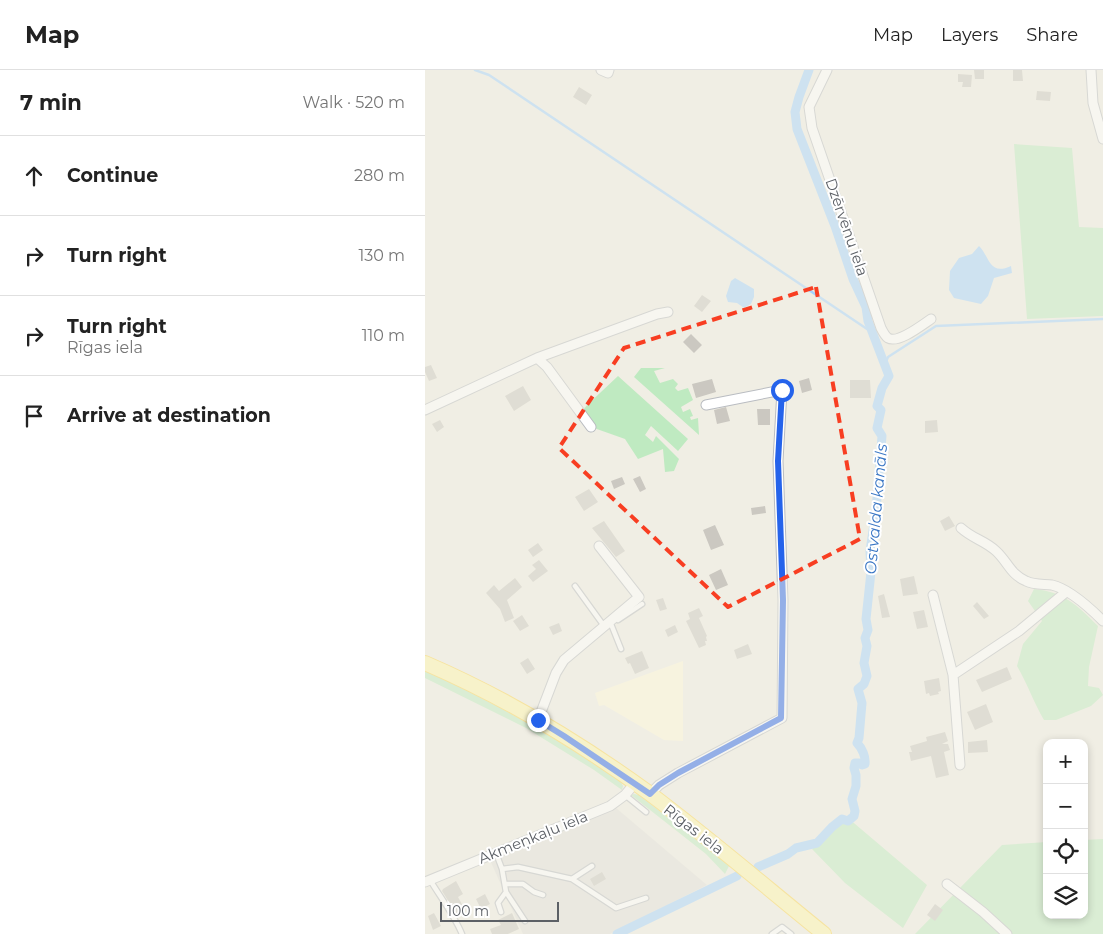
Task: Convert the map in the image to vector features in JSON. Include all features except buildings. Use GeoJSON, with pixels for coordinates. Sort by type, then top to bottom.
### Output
{"type":"FeatureCollection","features":[{"type":"Feature","properties":{"kind":"main road","name":"Rīgas iela"},"geometry":{"type":"LineString","coordinates":[[425,663],[538,720],[635,783],[824,934]]}},
{"type":"Feature","properties":{"kind":"street"},"geometry":{"type":"LineString","coordinates":[[601,70],[608,73],[609,70]]}},
{"type":"Feature","properties":{"kind":"street","name":"Dzērvēnu iela"},"geometry":{"type":"LineString","coordinates":[[827,70],[809,107],[811,128],[881,328],[886,337],[891,339],[898,338],[931,319]]}},
{"type":"Feature","properties":{"kind":"street"},"geometry":{"type":"LineString","coordinates":[[1091,70],[1093,103],[1103,139]]}},
{"type":"Feature","properties":{"kind":"street"},"geometry":{"type":"LineString","coordinates":[[425,410],[537,358],[657,314],[668,312]]}},
{"type":"Feature","properties":{"kind":"street"},"geometry":{"type":"LineString","coordinates":[[537,358],[547,367],[591,427]]}},
{"type":"Feature","properties":{"kind":"street"},"geometry":{"type":"LineString","coordinates":[[650,794],[659,785],[678,773],[781,718],[783,600],[778,461],[782,390],[706,405]]}},
{"type":"Feature","properties":{"kind":"street"},"geometry":{"type":"LineString","coordinates":[[961,528],[971,537],[983,540],[998,552],[1012,573],[1027,582],[1054,586],[1066,592],[1086,604],[1103,621]]}},
{"type":"Feature","properties":{"kind":"street"},"geometry":{"type":"LineString","coordinates":[[538,720],[556,673],[564,660],[639,596],[599,546]]}},
{"type":"Feature","properties":{"kind":"street"},"geometry":{"type":"LineString","coordinates":[[953,674],[1019,631],[1066,592]]}},
{"type":"Feature","properties":{"kind":"street"},"geometry":{"type":"LineString","coordinates":[[933,595],[953,674],[960,765]]}},
{"type":"Feature","properties":{"kind":"street","name":"Akmeņkaļu iela"},"geometry":{"type":"LineString","coordinates":[[427,881],[605,808],[625,795],[635,783]]}},
{"type":"Feature","properties":{"kind":"street"},"geometry":{"type":"LineString","coordinates":[[947,884],[983,912],[1007,934]]}},
{"type":"Feature","properties":{"kind":"lane"},"geometry":{"type":"LineString","coordinates":[[575,586],[607,625],[621,649]]}},
{"type":"Feature","properties":{"kind":"lane"},"geometry":{"type":"LineString","coordinates":[[607,625],[642,604]]}},
{"type":"Feature","properties":{"kind":"lane"},"geometry":{"type":"LineString","coordinates":[[625,795],[647,812]]}},
{"type":"Feature","properties":{"kind":"lane"},"geometry":{"type":"LineString","coordinates":[[496,852],[502,869],[506,892],[525,921]]}},
{"type":"Feature","properties":{"kind":"lane"},"geometry":{"type":"LineString","coordinates":[[572,879],[593,866]]}},
{"type":"Feature","properties":{"kind":"lane"},"geometry":{"type":"LineString","coordinates":[[502,869],[519,867],[572,879],[616,908],[646,898]]}},
{"type":"Feature","properties":{"kind":"lane"},"geometry":{"type":"LineString","coordinates":[[427,881],[457,921],[462,934]]}},
{"type":"Feature","properties":{"kind":"lane"},"geometry":{"type":"LineString","coordinates":[[505,884],[523,884],[534,892],[543,895]]}},
{"type":"Feature","properties":{"kind":"lane"},"geometry":{"type":"LineString","coordinates":[[501,912],[498,904],[506,892]]}},
{"type":"Feature","properties":{"kind":"lane"},"geometry":{"type":"LineString","coordinates":[[772,934],[782,927],[791,934]]}},
{"type":"Feature","properties":{"kind":"highlighted area"},"geometry":{"type":"Polygon","coordinates":[[[816,287],[860,539],[728,607],[559,448],[624,348],[816,287]]]}},
{"type":"Feature","properties":{"kind":"shaded area"},"geometry":{"type":"Polygon","coordinates":[[[683,661],[683,741],[664,740],[604,705],[599,706],[595,693],[683,661]]]}},
{"type":"Feature","properties":{"kind":"shaded area"},"geometry":{"type":"Polygon","coordinates":[[[615,807],[707,885],[610,934],[523,934],[489,858],[615,807]]]}},
{"type":"Feature","properties":{"kind":"green space"},"geometry":{"type":"Polygon","coordinates":[[[1014,144],[1072,148],[1079,227],[1103,228],[1103,316],[1027,319],[1014,144]]]}},
{"type":"Feature","properties":{"kind":"green space"},"geometry":{"type":"Polygon","coordinates":[[[641,368],[665,368],[654,371],[660,383],[673,379],[678,384],[675,388],[678,391],[688,388],[693,400],[681,407],[683,412],[690,409],[693,416],[690,417],[691,420],[698,418],[699,435],[634,377],[641,368]]]}},
{"type":"Feature","properties":{"kind":"green space"},"geometry":{"type":"Polygon","coordinates":[[[618,376],[688,439],[678,451],[651,426],[645,435],[653,442],[656,436],[679,459],[674,471],[665,472],[663,449],[638,459],[625,439],[594,428],[584,408],[618,376]]]}},
{"type":"Feature","properties":{"kind":"green space"},"geometry":{"type":"Polygon","coordinates":[[[1034,589],[1062,596],[1098,626],[1089,667],[1088,686],[1099,688],[1103,695],[1091,706],[1056,720],[1044,720],[1017,666],[1023,644],[1042,621],[1028,601],[1034,589]]]}},
{"type":"Feature","properties":{"kind":"green space"},"geometry":{"type":"Polygon","coordinates":[[[425,671],[476,695],[549,735],[620,780],[623,786],[622,790],[594,770],[526,728],[425,678],[425,671]]]}},
{"type":"Feature","properties":{"kind":"green space"},"geometry":{"type":"Polygon","coordinates":[[[631,795],[639,795],[728,864],[729,866],[725,874],[706,854],[631,795]]]}},
{"type":"Feature","properties":{"kind":"green space"},"geometry":{"type":"Polygon","coordinates":[[[848,818],[927,885],[903,928],[845,883],[812,849],[848,818]]]}},
{"type":"Feature","properties":{"kind":"green space"},"geometry":{"type":"Polygon","coordinates":[[[1103,839],[1103,934],[915,934],[1002,845],[1043,842],[1043,919],[1088,919],[1088,840],[1103,839]]]}},
{"type":"Feature","properties":{"kind":"water"},"geometry":{"type":"Polygon","coordinates":[[[979,246],[994,267],[998,269],[1011,266],[1012,273],[994,278],[988,296],[981,304],[954,298],[949,290],[950,271],[959,258],[972,254],[979,246]]]}},
{"type":"Feature","properties":{"kind":"water"},"geometry":{"type":"Polygon","coordinates":[[[735,278],[754,289],[754,297],[751,304],[744,308],[737,303],[728,302],[726,296],[731,281],[735,278]]]}},
{"type":"Feature","properties":{"kind":"waterway"},"geometry":{"type":"LineString","coordinates":[[475,70],[489,75],[873,333]]}},
{"type":"Feature","properties":{"kind":"waterway","name":"Ostvalda kanāls"},"geometry":{"type":"LineString","coordinates":[[758,867],[788,854],[796,848],[817,843],[842,819],[848,821],[854,816],[855,811],[852,799],[856,786],[855,763],[865,764],[861,747],[857,743],[862,703],[858,689],[864,684],[867,676],[864,663],[867,646],[865,638],[868,630],[866,619],[871,572],[870,551],[876,510],[882,436],[877,428],[881,410],[877,406],[882,388],[889,376],[868,321],[866,307],[853,279],[835,226],[797,129],[795,112],[809,70]]}},
{"type":"Feature","properties":{"kind":"waterway"},"geometry":{"type":"LineString","coordinates":[[885,364],[888,357],[936,326],[1103,319]]}},
{"type":"Feature","properties":{"kind":"waterway","name":"Ostvalda kanāls"},"geometry":{"type":"LineString","coordinates":[[617,934],[737,876]]}},
{"type":"Feature","properties":{"kind":"route"},"geometry":{"type":"LineString","coordinates":[[538,720],[650,794],[659,785],[678,773],[781,718],[783,600],[778,461],[782,390]]}}]}
